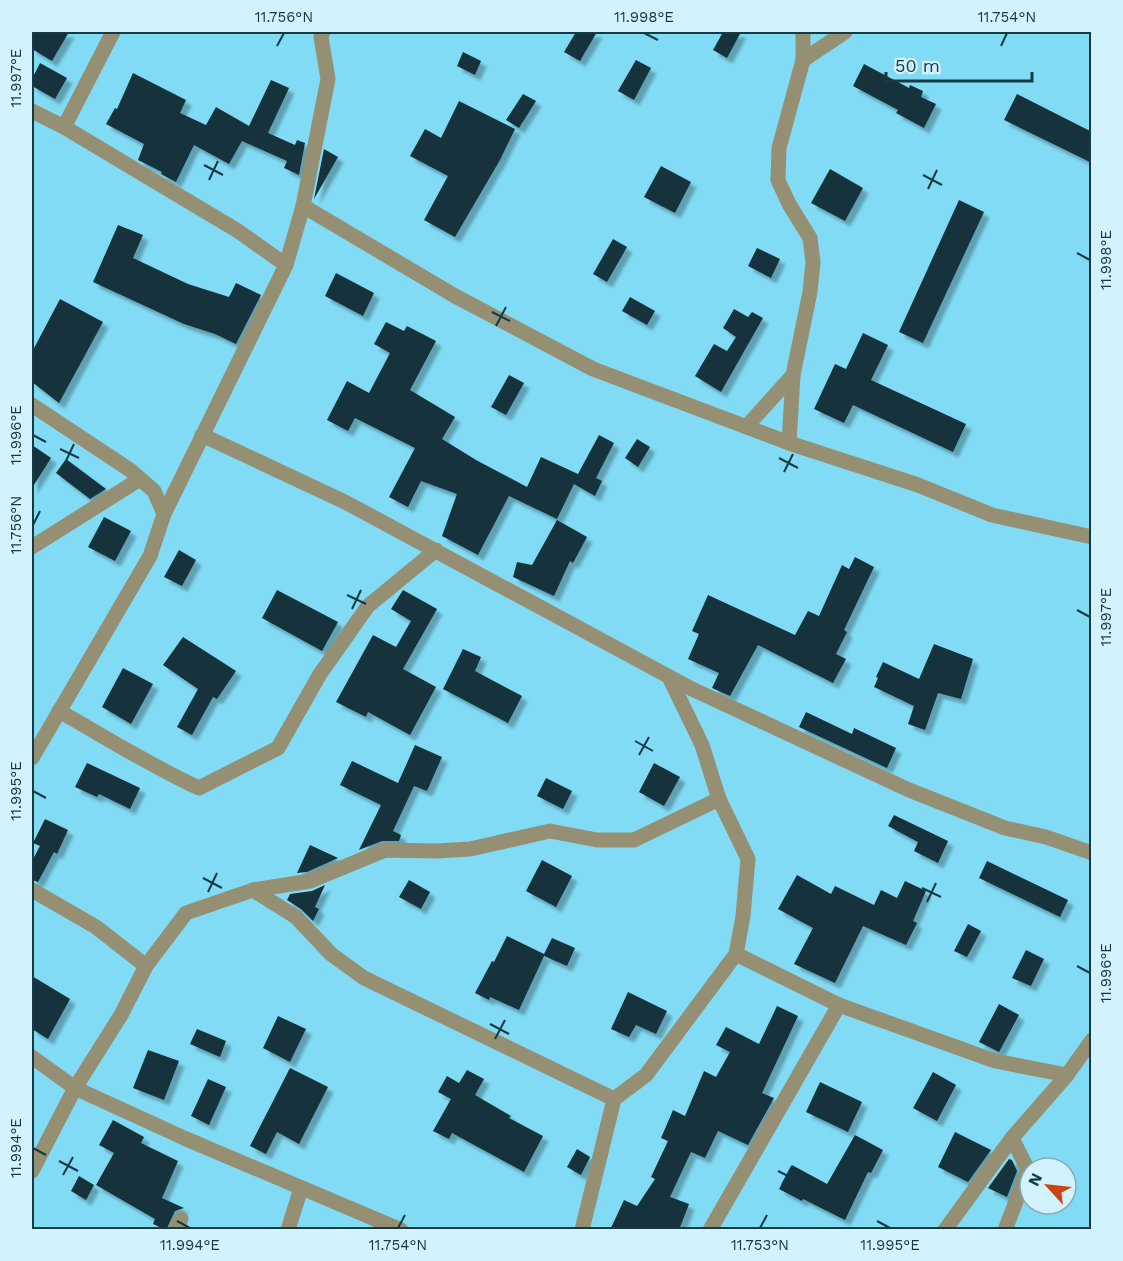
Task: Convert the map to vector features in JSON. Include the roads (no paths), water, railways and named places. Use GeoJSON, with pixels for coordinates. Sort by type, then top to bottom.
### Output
{"type":"FeatureCollection","features":[{"type":"Feature","properties":{"kind":"street"},"geometry":{"type":"LineString","coordinates":[[64,126],[113,32]]}},
{"type":"Feature","properties":{"kind":"street"},"geometry":{"type":"LineString","coordinates":[[789,443],[793,375],[810,292],[813,262],[810,238],[789,204],[778,180],[779,148],[803,60],[803,32]]}},
{"type":"Feature","properties":{"kind":"street"},"geometry":{"type":"LineString","coordinates":[[803,60],[844,32]]}},
{"type":"Feature","properties":{"kind":"street"},"geometry":{"type":"LineString","coordinates":[[32,758],[150,556],[164,514],[286,265],[303,206],[328,79],[318,33]]}},
{"type":"Feature","properties":{"kind":"street"},"geometry":{"type":"LineString","coordinates":[[32,111],[64,126],[238,231],[286,265]]}},
{"type":"Feature","properties":{"kind":"street"},"geometry":{"type":"LineString","coordinates":[[303,206],[455,296],[593,369],[789,443],[918,485],[992,515],[1092,537]]}},
{"type":"Feature","properties":{"kind":"street"},"geometry":{"type":"LineString","coordinates":[[747,426],[793,375]]}},
{"type":"Feature","properties":{"kind":"street"},"geometry":{"type":"LineString","coordinates":[[32,405],[140,479],[154,491],[164,514]]}},
{"type":"Feature","properties":{"kind":"street"},"geometry":{"type":"LineString","coordinates":[[202,435],[327,493],[669,677],[909,790],[1005,828],[1046,837],[1092,853]]}},
{"type":"Feature","properties":{"kind":"street"},"geometry":{"type":"LineString","coordinates":[[32,547],[140,479]]}},
{"type":"Feature","properties":{"kind":"street"},"geometry":{"type":"LineString","coordinates":[[59,711],[166,773],[199,788],[278,748],[320,674],[368,606],[436,550]]}},
{"type":"Feature","properties":{"kind":"street"},"geometry":{"type":"LineString","coordinates":[[582,1230],[614,1099],[645,1075],[736,954],[743,916],[748,859],[719,799],[702,745],[669,677]]}},
{"type":"Feature","properties":{"kind":"street"},"geometry":{"type":"LineString","coordinates":[[32,1171],[75,1088],[121,1015],[146,966],[186,914],[253,890],[310,880],[385,850],[470,849],[550,831],[597,840],[634,840],[719,799]]}},
{"type":"Feature","properties":{"kind":"street"},"geometry":{"type":"LineString","coordinates":[[32,890],[96,927],[146,966]]}},
{"type":"Feature","properties":{"kind":"street"},"geometry":{"type":"LineString","coordinates":[[253,890],[296,917],[331,954],[364,978],[614,1099]]}},
{"type":"Feature","properties":{"kind":"street"},"geometry":{"type":"LineString","coordinates":[[736,954],[839,1005],[994,1061],[1067,1076]]}},
{"type":"Feature","properties":{"kind":"street"},"geometry":{"type":"LineString","coordinates":[[710,1230],[839,1005]]}},
{"type":"Feature","properties":{"kind":"street"},"geometry":{"type":"LineString","coordinates":[[945,1230],[1012,1138],[1067,1076],[1092,1040]]}},
{"type":"Feature","properties":{"kind":"street"},"geometry":{"type":"LineString","coordinates":[[32,1057],[75,1088],[401,1230]]}},
{"type":"Feature","properties":{"kind":"street"},"geometry":{"type":"LineString","coordinates":[[1005,1230],[1028,1170],[1012,1138]]}},
{"type":"Feature","properties":{"kind":"street"},"geometry":{"type":"LineString","coordinates":[[288,1230],[301,1188]]}}]}
